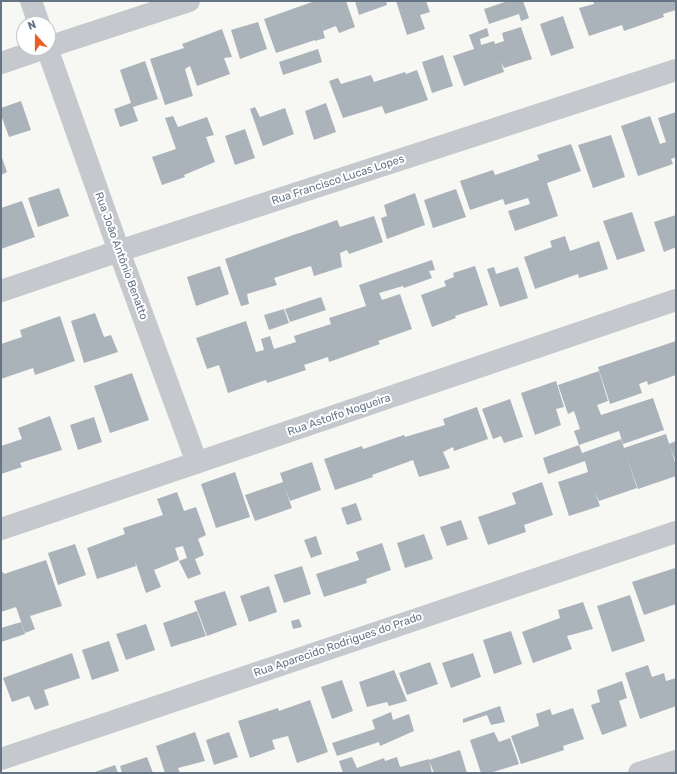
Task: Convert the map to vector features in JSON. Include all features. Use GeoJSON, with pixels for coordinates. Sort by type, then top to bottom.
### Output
{"type":"FeatureCollection","features":[{"type":"Feature","properties":{"kind":"street"},"geometry":{"type":"LineString","coordinates":[[31,1],[36,16]]}},
{"type":"Feature","properties":{"kind":"street"},"geometry":{"type":"LineString","coordinates":[[56,45],[189,1]]}},
{"type":"Feature","properties":{"kind":"street"},"geometry":{"type":"LineString","coordinates":[[1,63],[22,56]]}},
{"type":"Feature","properties":{"kind":"street","name":"Rua João Antônio Benatto"},"geometry":{"type":"LineString","coordinates":[[49,56],[197,463]]}},
{"type":"Feature","properties":{"kind":"street","name":"Rua Francisco Lucas Lopes"},"geometry":{"type":"LineString","coordinates":[[1,291],[119,251],[676,70]]}},
{"type":"Feature","properties":{"kind":"street","name":"Rua Astolfo Nogueira"},"geometry":{"type":"LineString","coordinates":[[1,529],[676,300]]}},
{"type":"Feature","properties":{"kind":"street","name":"Rua Aparecido Rodrigues do Prado"},"geometry":{"type":"LineString","coordinates":[[1,758],[676,532]]}},
{"type":"Feature","properties":{"kind":"street"},"geometry":{"type":"LineString","coordinates":[[640,773],[676,761]]}},
{"type":"Feature","properties":{"kind":"building"},"geometry":{"type":"Polygon","coordinates":[[[315,1],[346,1],[355,27],[339,33],[336,26],[323,31],[325,38],[276,53],[264,19],[315,1]]]}},
{"type":"Feature","properties":{"kind":"building"},"geometry":{"type":"Polygon","coordinates":[[[355,1],[386,1],[387,5],[359,15],[355,1]]]}},
{"type":"Feature","properties":{"kind":"building"},"geometry":{"type":"Polygon","coordinates":[[[396,1],[426,1],[430,12],[420,15],[425,29],[407,35],[396,1]]]}},
{"type":"Feature","properties":{"kind":"building"},"geometry":{"type":"Polygon","coordinates":[[[508,1],[523,1],[529,18],[521,21],[519,14],[489,24],[484,9],[508,1]]]}},
{"type":"Feature","properties":{"kind":"building"},"geometry":{"type":"Polygon","coordinates":[[[593,1],[676,1],[676,10],[663,14],[664,17],[624,31],[622,25],[589,36],[579,8],[594,4],[593,1]]]}},
{"type":"Feature","properties":{"kind":"building"},"geometry":{"type":"Polygon","coordinates":[[[563,16],[574,48],[551,56],[540,24],[563,16]]]}},
{"type":"Feature","properties":{"kind":"building"},"geometry":{"type":"Polygon","coordinates":[[[258,22],[267,49],[240,59],[231,30],[258,22]]]}},
{"type":"Feature","properties":{"kind":"building"},"geometry":{"type":"Polygon","coordinates":[[[521,27],[532,59],[504,68],[501,62],[504,72],[464,86],[453,56],[474,49],[469,35],[487,28],[489,36],[480,39],[481,45],[494,41],[495,44],[504,41],[502,33],[521,27]]]}},
{"type":"Feature","properties":{"kind":"building"},"geometry":{"type":"Polygon","coordinates":[[[222,29],[232,57],[224,58],[230,74],[197,86],[190,66],[185,69],[193,96],[165,105],[150,59],[184,48],[182,44],[222,29]]]}},
{"type":"Feature","properties":{"kind":"building"},"geometry":{"type":"Polygon","coordinates":[[[318,49],[322,62],[283,75],[279,62],[318,49]]]}},
{"type":"Feature","properties":{"kind":"building"},"geometry":{"type":"Polygon","coordinates":[[[443,55],[453,86],[432,93],[422,62],[443,55]]]}},
{"type":"Feature","properties":{"kind":"building"},"geometry":{"type":"Polygon","coordinates":[[[145,61],[158,99],[133,107],[138,121],[120,127],[114,109],[131,103],[120,70],[145,61]]]}},
{"type":"Feature","properties":{"kind":"building"},"geometry":{"type":"Polygon","coordinates":[[[417,70],[428,100],[385,114],[382,106],[343,118],[329,81],[338,78],[341,84],[371,75],[374,82],[405,72],[406,74],[417,70]]]}},
{"type":"Feature","properties":{"kind":"building"},"geometry":{"type":"Polygon","coordinates":[[[21,101],[31,130],[9,137],[1,115],[1,108],[21,101]]]}},
{"type":"Feature","properties":{"kind":"building"},"geometry":{"type":"Polygon","coordinates":[[[326,103],[336,132],[314,140],[305,111],[326,103]]]}},
{"type":"Feature","properties":{"kind":"building"},"geometry":{"type":"Polygon","coordinates":[[[255,107],[260,117],[285,108],[294,134],[263,146],[250,109],[255,107]]]}},
{"type":"Feature","properties":{"kind":"building"},"geometry":{"type":"Polygon","coordinates":[[[676,112],[676,157],[671,159],[673,164],[638,176],[621,126],[650,116],[660,144],[666,142],[658,118],[676,112]]]}},
{"type":"Feature","properties":{"kind":"building"},"geometry":{"type":"Polygon","coordinates":[[[173,116],[178,127],[207,117],[214,135],[206,137],[215,162],[184,175],[185,177],[162,185],[152,157],[176,149],[165,118],[173,116]]]}},
{"type":"Feature","properties":{"kind":"building"},"geometry":{"type":"Polygon","coordinates":[[[245,129],[255,158],[235,165],[225,136],[245,129]]]}},
{"type":"Feature","properties":{"kind":"building"},"geometry":{"type":"Polygon","coordinates":[[[611,135],[625,177],[593,188],[578,145],[611,135]]]}},
{"type":"Feature","properties":{"kind":"building"},"geometry":{"type":"Polygon","coordinates":[[[571,144],[581,171],[547,183],[558,216],[515,231],[508,211],[530,204],[528,198],[505,205],[503,199],[470,210],[460,181],[493,170],[495,175],[539,160],[537,155],[571,144]]]}},
{"type":"Feature","properties":{"kind":"building"},"geometry":{"type":"Polygon","coordinates":[[[1,155],[7,172],[1,175],[1,155]]]}},
{"type":"Feature","properties":{"kind":"building"},"geometry":{"type":"Polygon","coordinates":[[[59,188],[69,216],[38,227],[28,198],[59,188]]]}},
{"type":"Feature","properties":{"kind":"building"},"geometry":{"type":"Polygon","coordinates":[[[456,189],[466,217],[433,228],[424,200],[456,189]]]}},
{"type":"Feature","properties":{"kind":"building"},"geometry":{"type":"Polygon","coordinates":[[[415,193],[425,225],[387,239],[381,218],[387,216],[384,205],[415,193]]]}},
{"type":"Feature","properties":{"kind":"building"},"geometry":{"type":"Polygon","coordinates":[[[22,201],[35,237],[1,249],[1,208],[22,201]]]}},
{"type":"Feature","properties":{"kind":"building"},"geometry":{"type":"Polygon","coordinates":[[[632,212],[645,251],[617,260],[603,221],[632,212]]]}},
{"type":"Feature","properties":{"kind":"building"},"geometry":{"type":"Polygon","coordinates":[[[676,215],[676,247],[664,252],[654,222],[676,215]]]}},
{"type":"Feature","properties":{"kind":"building"},"geometry":{"type":"Polygon","coordinates":[[[374,216],[383,242],[349,254],[347,250],[340,253],[342,267],[314,276],[311,266],[274,278],[277,285],[247,294],[249,304],[241,306],[225,259],[337,220],[340,227],[374,216]]]}},
{"type":"Feature","properties":{"kind":"building"},"geometry":{"type":"Polygon","coordinates":[[[565,236],[570,251],[599,241],[608,269],[579,278],[578,274],[535,289],[524,257],[552,247],[550,241],[565,236]]]}},
{"type":"Feature","properties":{"kind":"building"},"geometry":{"type":"Polygon","coordinates":[[[432,260],[435,270],[429,271],[432,278],[404,288],[403,286],[379,293],[382,300],[400,294],[412,329],[378,341],[380,344],[329,362],[328,357],[304,365],[306,370],[267,383],[266,380],[228,393],[219,365],[207,369],[196,338],[246,321],[256,352],[264,350],[261,339],[270,336],[274,349],[296,342],[294,336],[331,324],[329,318],[366,306],[359,285],[432,260]]]}},
{"type":"Feature","properties":{"kind":"building"},"geometry":{"type":"Polygon","coordinates":[[[220,266],[229,294],[196,306],[187,277],[220,266]]]}},
{"type":"Feature","properties":{"kind":"building"},"geometry":{"type":"Polygon","coordinates":[[[475,266],[488,305],[455,316],[456,318],[432,327],[421,295],[446,286],[444,281],[454,277],[453,273],[475,266]]]}},
{"type":"Feature","properties":{"kind":"building"},"geometry":{"type":"Polygon","coordinates":[[[494,267],[496,274],[518,267],[528,298],[500,307],[487,269],[494,267]]]}},
{"type":"Feature","properties":{"kind":"building"},"geometry":{"type":"Polygon","coordinates":[[[321,297],[326,310],[290,322],[285,309],[321,297]]]}},
{"type":"Feature","properties":{"kind":"building"},"geometry":{"type":"Polygon","coordinates":[[[284,309],[289,323],[269,330],[264,315],[284,309]]]}},
{"type":"Feature","properties":{"kind":"building"},"geometry":{"type":"Polygon","coordinates":[[[95,313],[104,337],[111,335],[118,352],[84,363],[71,321],[95,313]]]}},
{"type":"Feature","properties":{"kind":"building"},"geometry":{"type":"Polygon","coordinates":[[[60,316],[75,361],[35,375],[33,368],[1,379],[1,344],[22,337],[20,330],[60,316]]]}},
{"type":"Feature","properties":{"kind":"building"},"geometry":{"type":"Polygon","coordinates":[[[676,341],[676,375],[648,385],[647,381],[639,384],[642,393],[610,404],[598,367],[676,341]]]}},
{"type":"Feature","properties":{"kind":"building"},"geometry":{"type":"Polygon","coordinates":[[[599,371],[608,401],[597,405],[601,415],[653,398],[664,430],[623,444],[619,431],[579,445],[574,431],[580,429],[574,411],[568,414],[558,385],[599,371]]]}},
{"type":"Feature","properties":{"kind":"building"},"geometry":{"type":"Polygon","coordinates":[[[132,373],[149,420],[110,433],[94,386],[132,373]]]}},
{"type":"Feature","properties":{"kind":"building"},"geometry":{"type":"Polygon","coordinates":[[[556,381],[564,407],[556,409],[561,425],[535,435],[521,393],[556,381]]]}},
{"type":"Feature","properties":{"kind":"building"},"geometry":{"type":"Polygon","coordinates":[[[510,399],[523,437],[504,443],[501,436],[493,439],[482,409],[510,399]]]}},
{"type":"Feature","properties":{"kind":"building"},"geometry":{"type":"Polygon","coordinates":[[[477,407],[488,439],[454,451],[453,447],[443,452],[450,468],[419,477],[413,460],[372,475],[373,477],[335,490],[324,459],[362,446],[363,449],[404,435],[405,437],[445,425],[443,419],[477,407]]]}},
{"type":"Feature","properties":{"kind":"building"},"geometry":{"type":"Polygon","coordinates":[[[50,416],[62,450],[20,463],[22,467],[1,474],[1,446],[22,439],[18,428],[50,416]]]}},
{"type":"Feature","properties":{"kind":"building"},"geometry":{"type":"Polygon","coordinates":[[[94,417],[102,442],[78,450],[70,425],[94,417]]]}},
{"type":"Feature","properties":{"kind":"building"},"geometry":{"type":"Polygon","coordinates":[[[666,434],[676,465],[676,476],[638,489],[627,458],[637,488],[599,501],[595,492],[600,506],[569,516],[558,482],[588,472],[585,461],[548,474],[543,458],[579,445],[582,453],[621,439],[624,448],[666,434]]]}},
{"type":"Feature","properties":{"kind":"building"},"geometry":{"type":"Polygon","coordinates":[[[676,441],[676,462],[669,444],[676,441]]]}},
{"type":"Feature","properties":{"kind":"building"},"geometry":{"type":"Polygon","coordinates":[[[312,462],[321,490],[290,501],[284,486],[292,508],[255,521],[245,495],[283,482],[280,473],[312,462]]]}},
{"type":"Feature","properties":{"kind":"building"},"geometry":{"type":"Polygon","coordinates":[[[235,472],[250,517],[216,528],[201,484],[235,472]]]}},
{"type":"Feature","properties":{"kind":"building"},"geometry":{"type":"Polygon","coordinates":[[[542,482],[553,515],[524,525],[526,532],[488,545],[478,517],[516,504],[512,493],[542,482]]]}},
{"type":"Feature","properties":{"kind":"building"},"geometry":{"type":"Polygon","coordinates":[[[177,492],[184,511],[196,507],[206,535],[198,539],[204,555],[195,559],[201,574],[188,579],[179,561],[187,558],[183,546],[175,548],[179,560],[154,570],[161,587],[146,593],[135,561],[136,566],[97,579],[87,548],[125,534],[123,528],[163,515],[157,499],[177,492]]]}},
{"type":"Feature","properties":{"kind":"building"},"geometry":{"type":"Polygon","coordinates":[[[356,503],[362,520],[347,525],[341,508],[356,503]]]}},
{"type":"Feature","properties":{"kind":"building"},"geometry":{"type":"Polygon","coordinates":[[[461,520],[468,539],[447,546],[440,527],[461,520]]]}},
{"type":"Feature","properties":{"kind":"building"},"geometry":{"type":"Polygon","coordinates":[[[424,534],[433,559],[405,568],[397,543],[424,534]]]}},
{"type":"Feature","properties":{"kind":"building"},"geometry":{"type":"Polygon","coordinates":[[[316,536],[322,554],[311,558],[304,540],[316,536]]]}},
{"type":"Feature","properties":{"kind":"building"},"geometry":{"type":"Polygon","coordinates":[[[382,543],[391,570],[366,579],[367,583],[324,597],[316,574],[359,560],[356,552],[382,543]]]}},
{"type":"Feature","properties":{"kind":"building"},"geometry":{"type":"Polygon","coordinates":[[[75,544],[86,575],[58,585],[48,553],[75,544]]]}},
{"type":"Feature","properties":{"kind":"building"},"geometry":{"type":"Polygon","coordinates":[[[46,560],[62,606],[30,616],[35,629],[25,633],[16,607],[1,612],[1,572],[4,574],[46,560]]]}},
{"type":"Feature","properties":{"kind":"building"},"geometry":{"type":"Polygon","coordinates":[[[302,566],[311,594],[284,603],[274,575],[302,566]]]}},
{"type":"Feature","properties":{"kind":"building"},"geometry":{"type":"Polygon","coordinates":[[[675,568],[676,604],[644,615],[632,582],[675,568]]]}},
{"type":"Feature","properties":{"kind":"building"},"geometry":{"type":"Polygon","coordinates":[[[269,586],[277,612],[249,622],[240,596],[269,586]]]}},
{"type":"Feature","properties":{"kind":"building"},"geometry":{"type":"Polygon","coordinates":[[[225,591],[237,625],[207,636],[194,601],[225,591]]]}},
{"type":"Feature","properties":{"kind":"building"},"geometry":{"type":"Polygon","coordinates":[[[630,595],[645,641],[612,652],[597,606],[630,595]]]}},
{"type":"Feature","properties":{"kind":"building"},"geometry":{"type":"Polygon","coordinates":[[[583,602],[593,629],[567,636],[572,649],[533,663],[522,632],[560,618],[558,610],[583,602]]]}},
{"type":"Feature","properties":{"kind":"building"},"geometry":{"type":"Polygon","coordinates":[[[197,611],[206,636],[171,647],[163,623],[197,611]]]}},
{"type":"Feature","properties":{"kind":"building"},"geometry":{"type":"Polygon","coordinates":[[[299,619],[302,627],[293,629],[291,621],[299,619]]]}},
{"type":"Feature","properties":{"kind":"building"},"geometry":{"type":"Polygon","coordinates":[[[21,622],[25,634],[1,642],[1,628],[21,622]]]}},
{"type":"Feature","properties":{"kind":"building"},"geometry":{"type":"Polygon","coordinates":[[[146,624],[155,650],[126,660],[116,634],[146,624]]]}},
{"type":"Feature","properties":{"kind":"building"},"geometry":{"type":"Polygon","coordinates":[[[511,631],[522,664],[494,674],[483,640],[511,631]]]}},
{"type":"Feature","properties":{"kind":"building"},"geometry":{"type":"Polygon","coordinates":[[[109,641],[119,671],[92,680],[82,650],[109,641]]]}},
{"type":"Feature","properties":{"kind":"building"},"geometry":{"type":"Polygon","coordinates":[[[72,653],[80,678],[44,690],[49,705],[35,710],[29,696],[12,702],[3,678],[72,653]]]}},
{"type":"Feature","properties":{"kind":"building"},"geometry":{"type":"Polygon","coordinates":[[[473,653],[481,677],[451,688],[442,663],[473,653]]]}},
{"type":"Feature","properties":{"kind":"building"},"geometry":{"type":"Polygon","coordinates":[[[430,662],[438,684],[407,695],[399,673],[430,662]]]}},
{"type":"Feature","properties":{"kind":"building"},"geometry":{"type":"Polygon","coordinates":[[[648,665],[652,677],[664,673],[666,681],[676,678],[676,706],[640,719],[625,673],[648,665]]]}},
{"type":"Feature","properties":{"kind":"building"},"geometry":{"type":"Polygon","coordinates":[[[394,670],[407,701],[389,706],[387,702],[367,707],[359,682],[394,670]]]}},
{"type":"Feature","properties":{"kind":"building"},"geometry":{"type":"Polygon","coordinates":[[[342,680],[353,711],[332,719],[321,687],[342,680]]]}},
{"type":"Feature","properties":{"kind":"building"},"geometry":{"type":"Polygon","coordinates":[[[622,681],[627,698],[619,701],[627,726],[602,735],[591,705],[600,702],[597,690],[622,681]]]}},
{"type":"Feature","properties":{"kind":"building"},"geometry":{"type":"Polygon","coordinates":[[[310,700],[328,752],[297,763],[288,736],[272,740],[275,749],[250,758],[238,721],[278,708],[279,711],[310,700]]]}},
{"type":"Feature","properties":{"kind":"building"},"geometry":{"type":"Polygon","coordinates":[[[500,706],[505,722],[491,725],[487,715],[463,723],[463,719],[500,706]]]}},
{"type":"Feature","properties":{"kind":"building"},"geometry":{"type":"Polygon","coordinates":[[[573,708],[584,739],[563,746],[564,750],[521,764],[511,736],[539,726],[536,714],[550,709],[552,715],[573,708]]]}},
{"type":"Feature","properties":{"kind":"building"},"geometry":{"type":"Polygon","coordinates":[[[391,712],[393,720],[409,714],[414,731],[380,746],[379,742],[337,756],[332,743],[375,729],[372,720],[391,712]]]}},
{"type":"Feature","properties":{"kind":"building"},"geometry":{"type":"Polygon","coordinates":[[[195,732],[205,761],[178,768],[180,773],[165,773],[156,746],[195,732]]]}},
{"type":"Feature","properties":{"kind":"building"},"geometry":{"type":"Polygon","coordinates":[[[229,732],[238,757],[214,765],[206,740],[229,732]]]}},
{"type":"Feature","properties":{"kind":"building"},"geometry":{"type":"Polygon","coordinates":[[[494,732],[499,742],[510,738],[519,764],[490,773],[481,773],[470,740],[494,732]]]}},
{"type":"Feature","properties":{"kind":"building"},"geometry":{"type":"Polygon","coordinates":[[[460,750],[467,773],[434,773],[429,760],[460,750]]]}},
{"type":"Feature","properties":{"kind":"building"},"geometry":{"type":"Polygon","coordinates":[[[147,757],[153,773],[122,773],[120,766],[147,757]]]}},
{"type":"Feature","properties":{"kind":"building"},"geometry":{"type":"Polygon","coordinates":[[[352,757],[357,768],[384,758],[385,761],[397,757],[400,767],[429,759],[432,773],[343,773],[339,761],[352,757]]]}},
{"type":"Feature","properties":{"kind":"building"},"geometry":{"type":"Polygon","coordinates":[[[115,765],[118,773],[92,773],[115,765]]]}}]}
